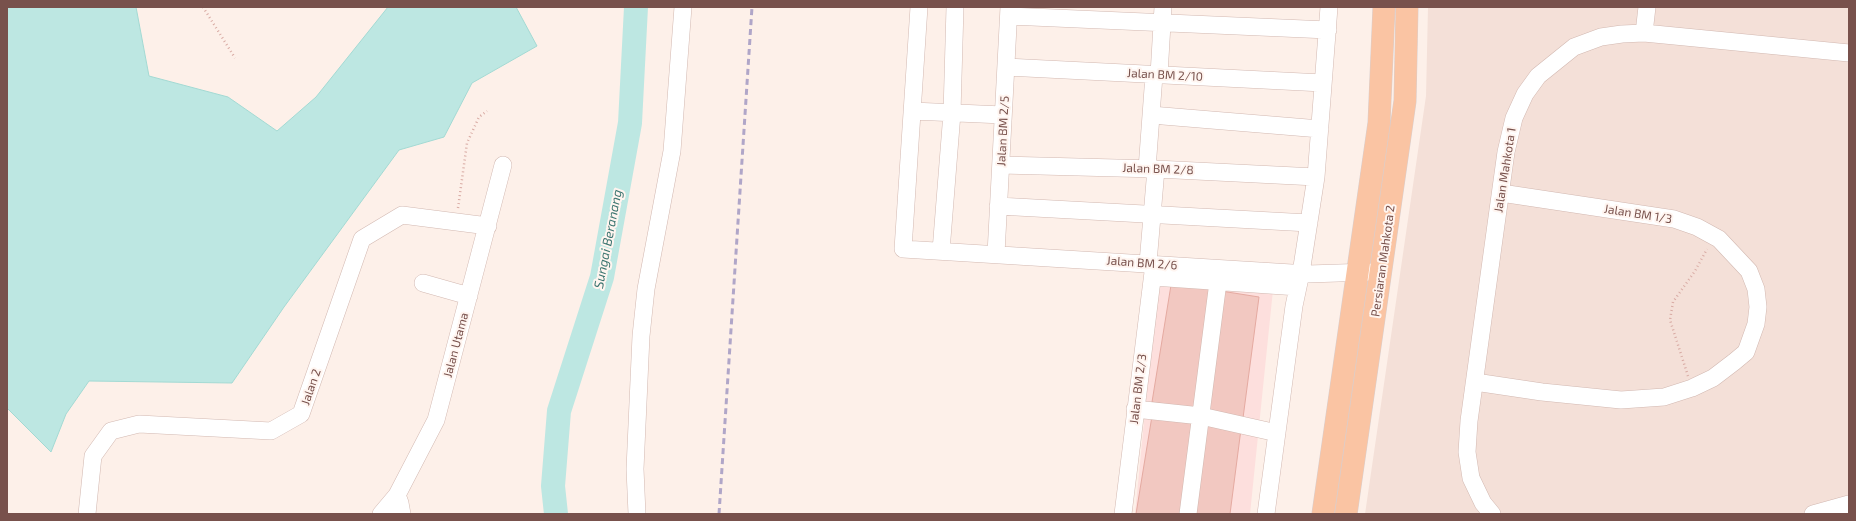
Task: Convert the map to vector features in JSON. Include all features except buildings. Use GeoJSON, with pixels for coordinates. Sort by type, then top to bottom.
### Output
{"type":"FeatureCollection","features":[{"type":"Feature","properties":{"kind":"main road","name":"Persiaran Mahkota 2"},"geometry":{"type":"LineString","coordinates":[[1323,514],[1379,123],[1384,7]]}},
{"type":"Feature","properties":{"kind":"main road","name":"Persiaran Mahkota 2"},"geometry":{"type":"LineString","coordinates":[[1346,514],[1405,101],[1407,7]]}},
{"type":"Feature","properties":{"kind":"street"},"geometry":{"type":"LineString","coordinates":[[636,514],[635,469],[641,336],[646,289],[672,151],[683,7]]}},
{"type":"Feature","properties":{"kind":"street"},"geometry":{"type":"LineString","coordinates":[[919,7],[912,111],[1004,115]]}},
{"type":"Feature","properties":{"kind":"street"},"geometry":{"type":"LineString","coordinates":[[941,251],[952,113],[955,7]]}},
{"type":"Feature","properties":{"kind":"street"},"geometry":{"type":"LineString","coordinates":[[1266,514],[1294,306],[1300,280],[1316,177],[1329,7]]}},
{"type":"Feature","properties":{"kind":"street"},"geometry":{"type":"LineString","coordinates":[[1644,33],[1647,7]]}},
{"type":"Feature","properties":{"kind":"street"},"geometry":{"type":"LineString","coordinates":[[1009,11],[1163,14],[1328,30]]}},
{"type":"Feature","properties":{"kind":"street","name":"Jalan BM 2/5"},"geometry":{"type":"LineString","coordinates":[[996,254],[1009,11]]}},
{"type":"Feature","properties":{"kind":"street","name":"Jalan BM 2/3"},"geometry":{"type":"LineString","coordinates":[[1123,514],[1152,268],[1153,215],[1151,115],[1157,75],[1163,14]]}},
{"type":"Feature","properties":{"kind":"street","name":"Jalan Mahkota 1"},"geometry":{"type":"LineString","coordinates":[[1492,514],[1483,503],[1471,478],[1467,452],[1469,421],[1506,152],[1514,118],[1525,94],[1538,76],[1574,47],[1602,37],[1644,33],[1849,53]]}},
{"type":"Feature","properties":{"kind":"street","name":"Jalan BM 2/10"},"geometry":{"type":"LineString","coordinates":[[1006,67],[1324,83]]}},
{"type":"Feature","properties":{"kind":"street","name":"Jalan BM 2/6"},"geometry":{"type":"LineString","coordinates":[[912,111],[903,249],[996,254],[1300,280],[1357,272],[1381,273]]}},
{"type":"Feature","properties":{"kind":"street"},"geometry":{"type":"LineString","coordinates":[[1151,115],[1320,129]]}},
{"type":"Feature","properties":{"kind":"street","name":"Jalan Utama"},"geometry":{"type":"LineString","coordinates":[[381,514],[397,495],[436,420],[503,165]]}},
{"type":"Feature","properties":{"kind":"street","name":"Jalan BM 2/8"},"geometry":{"type":"LineString","coordinates":[[1001,165],[1151,169],[1316,177]]}},
{"type":"Feature","properties":{"kind":"street","name":"Jalan BM 1/3"},"geometry":{"type":"LineString","coordinates":[[1475,382],[1542,392],[1621,400],[1664,396],[1692,388],[1713,378],[1746,352],[1756,324],[1758,307],[1756,289],[1749,271],[1737,256],[1714,237],[1697,227],[1674,219],[1501,193]]}},
{"type":"Feature","properties":{"kind":"street"},"geometry":{"type":"LineString","coordinates":[[998,206],[1309,223]]}},
{"type":"Feature","properties":{"kind":"street","name":"Jalan 2"},"geometry":{"type":"LineString","coordinates":[[87,514],[93,456],[110,432],[139,424],[271,431],[301,414],[362,239],[402,215],[488,226]]}},
{"type":"Feature","properties":{"kind":"street"},"geometry":{"type":"LineString","coordinates":[[1152,268],[1218,282],[1300,280]]}},
{"type":"Feature","properties":{"kind":"street"},"geometry":{"type":"LineString","coordinates":[[1188,514],[1218,282]]}},
{"type":"Feature","properties":{"kind":"street"},"geometry":{"type":"LineString","coordinates":[[423,283],[469,296]]}},
{"type":"Feature","properties":{"kind":"street"},"geometry":{"type":"LineString","coordinates":[[1135,409],[1200,416],[1277,433]]}},
{"type":"Feature","properties":{"kind":"street"},"geometry":{"type":"LineString","coordinates":[[397,495],[402,514]]}},
{"type":"Feature","properties":{"kind":"street"},"geometry":{"type":"LineString","coordinates":[[1813,514],[1849,504]]}},
{"type":"Feature","properties":{"kind":"path"},"geometry":{"type":"LineString","coordinates":[[203,7],[235,58]]}},
{"type":"Feature","properties":{"kind":"path"},"geometry":{"type":"LineString","coordinates":[[456,222],[467,143],[479,117],[487,110]]}},
{"type":"Feature","properties":{"kind":"path"},"geometry":{"type":"LineString","coordinates":[[1692,388],[1670,320],[1673,302],[1695,271],[1714,237]]}},
{"type":"Feature","properties":{"kind":"shaded area"},"geometry":{"type":"Polygon","coordinates":[[[1428,7],[1849,7],[1849,514],[1365,514],[1426,96],[1428,7]]]}},
{"type":"Feature","properties":{"kind":"shaded area"},"geometry":{"type":"Polygon","coordinates":[[[1158,278],[1273,290],[1250,514],[1135,514],[1158,278]]]}},
{"type":"Feature","properties":{"kind":"water"},"geometry":{"type":"Polygon","coordinates":[[[7,7],[136,7],[149,76],[228,97],[277,131],[316,97],[388,7],[516,7],[537,46],[472,83],[444,137],[399,150],[284,307],[232,383],[89,381],[66,414],[51,452],[7,408],[7,7]]]}},
{"type":"Feature","properties":{"kind":"waterway","name":"Sungai Beranang"},"geometry":{"type":"LineString","coordinates":[[556,514],[553,486],[559,411],[602,277],[630,123],[636,7]]}},
{"type":"Feature","properties":{"kind":"railway"},"geometry":{"type":"LineString","coordinates":[[719,514],[752,7]]}}]}
